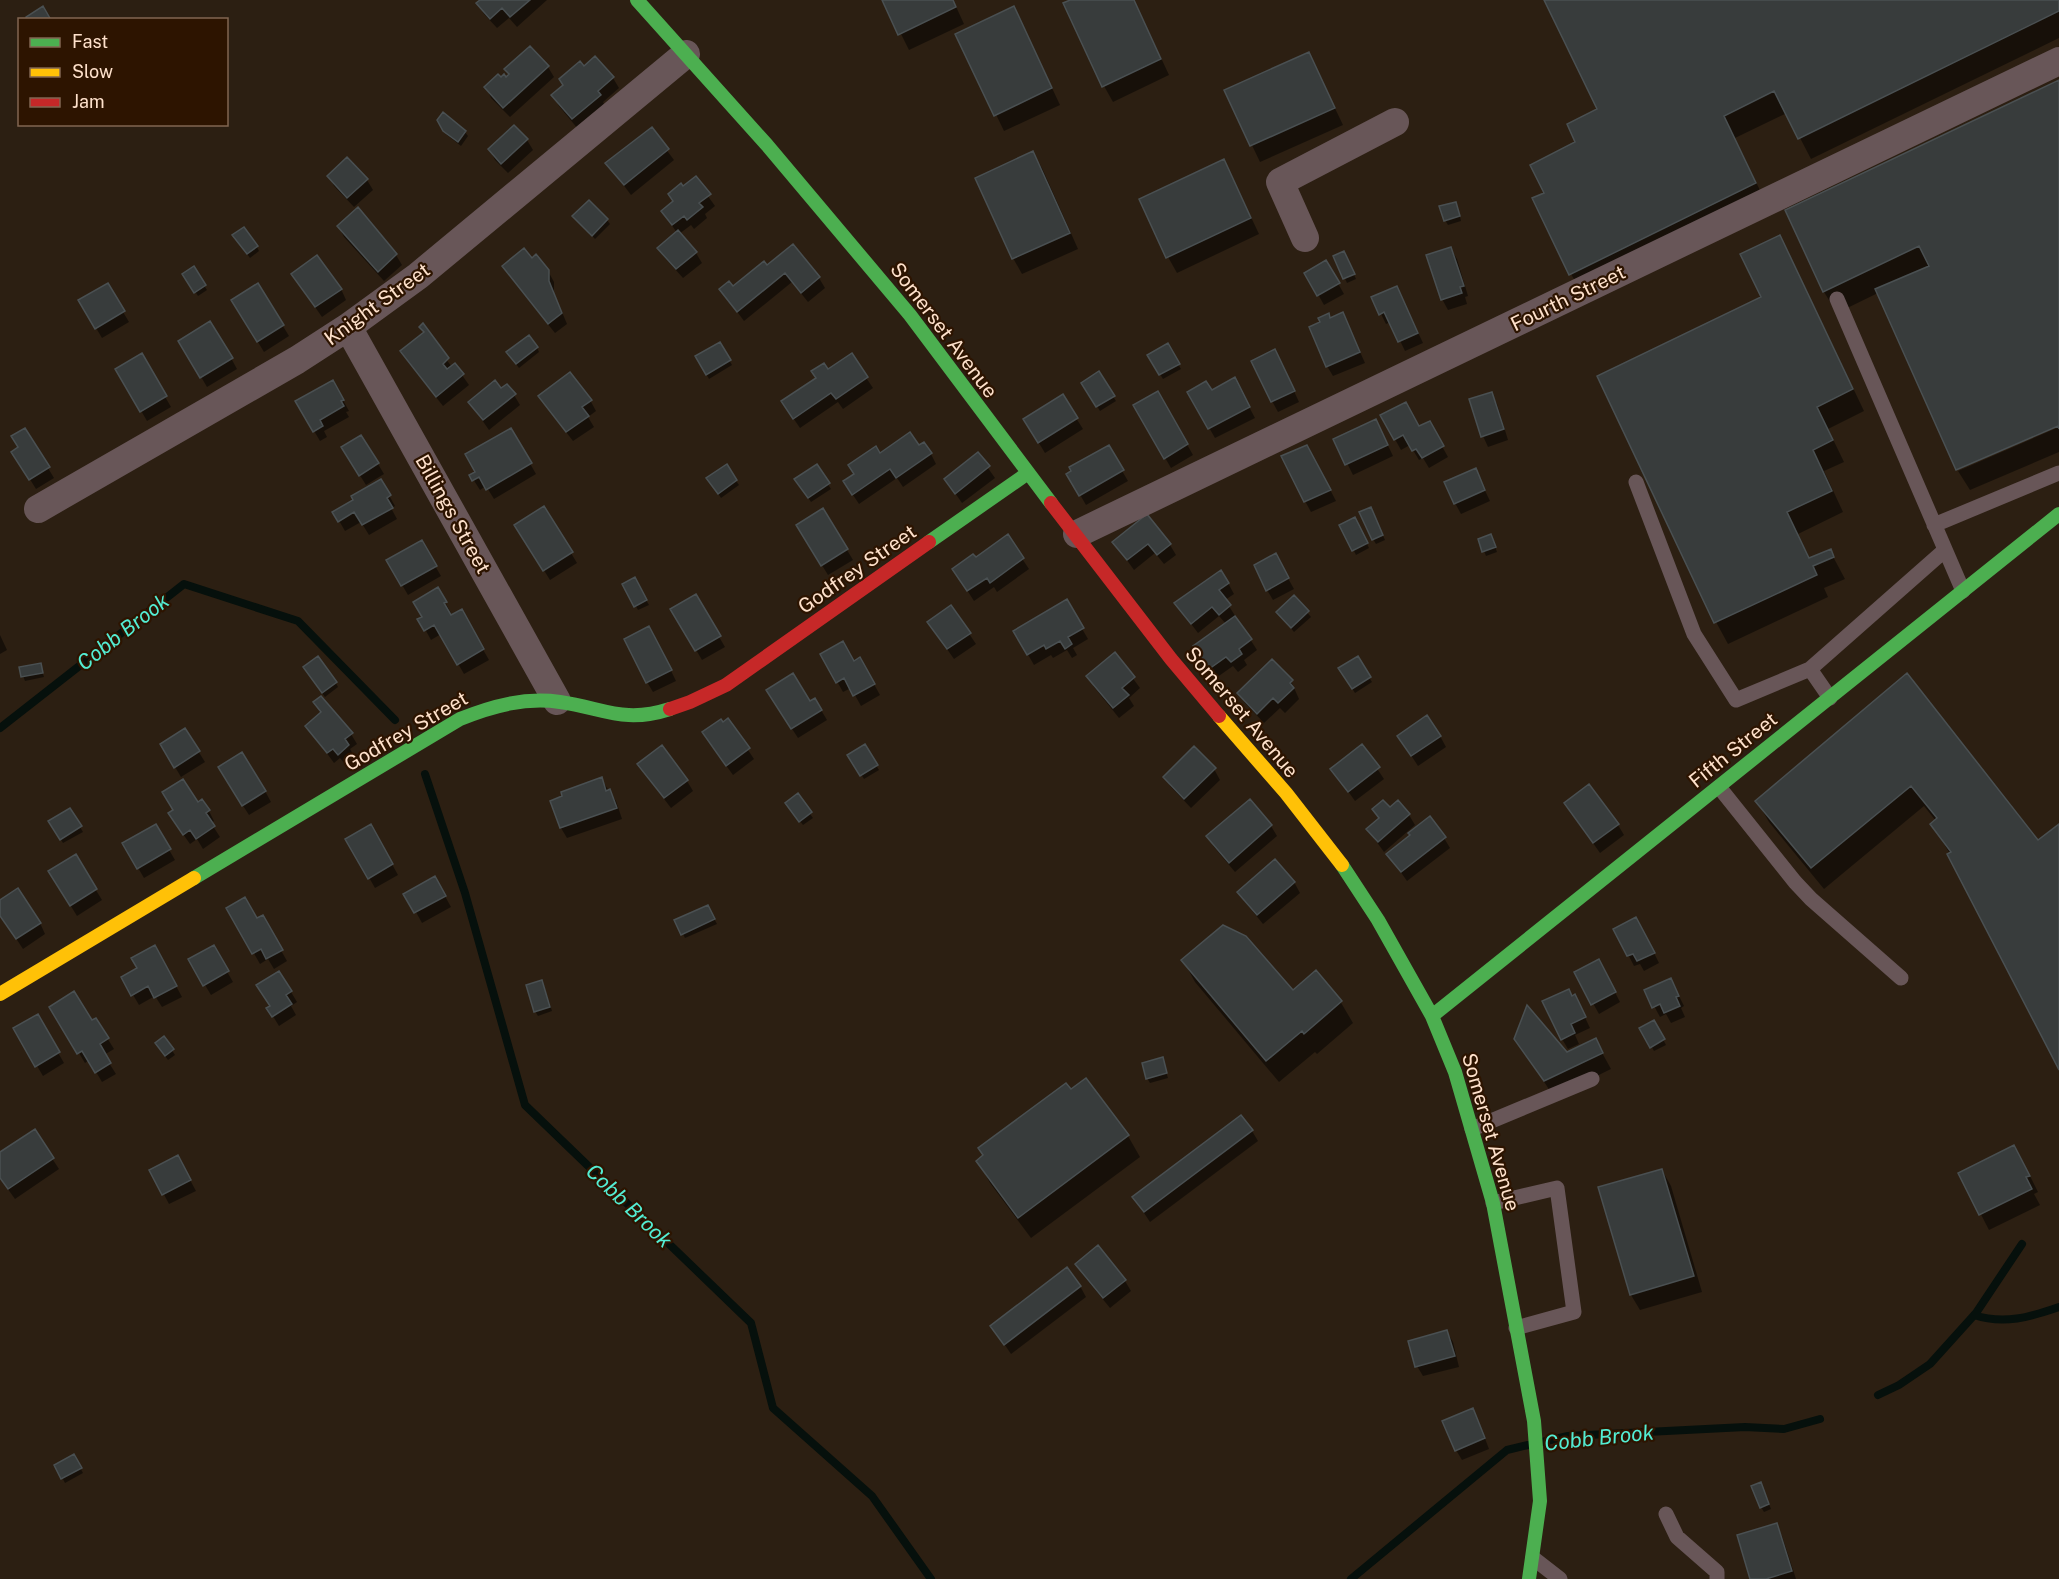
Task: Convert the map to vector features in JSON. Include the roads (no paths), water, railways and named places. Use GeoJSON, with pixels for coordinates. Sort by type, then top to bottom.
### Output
{"type":"FeatureCollection","features":[{"type":"Feature","properties":{"kind":"street","name":"Somerset Avenue"},"geometry":{"type":"LineString","coordinates":[[636,0],[805,189],[910,315],[1028,473],[1178,666],[1336,856],[1378,920],[1432,1016],[1455,1072],[1493,1203],[1534,1421],[1540,1501],[1529,1579]]}},
{"type":"Feature","properties":{"kind":"street","name":"Knight Street"},"geometry":{"type":"LineString","coordinates":[[38,509],[297,360],[348,327],[418,276],[686,54]]}},
{"type":"Feature","properties":{"kind":"street","name":"Fourth Street"},"geometry":{"type":"LineString","coordinates":[[1077,534],[2059,61]]}},
{"type":"Feature","properties":{"kind":"street"},"geometry":{"type":"LineString","coordinates":[[1305,238],[1280,182],[1395,122]]}},
{"type":"Feature","properties":{"kind":"street","name":"Billings Street"},"geometry":{"type":"LineString","coordinates":[[348,327],[557,701]]}},
{"type":"Feature","properties":{"kind":"street","name":"Godfrey Street"},"geometry":{"type":"LineString","coordinates":[[0,994],[460,719],[488,706],[510,702],[557,701],[624,716],[659,712],[692,703],[726,685],[1028,473]]}},
{"type":"Feature","properties":{"kind":"street","name":"Fifth Street"},"geometry":{"type":"LineString","coordinates":[[1432,1016],[2059,514]]}},
{"type":"Feature","properties":{"kind":"lane"},"geometry":{"type":"LineString","coordinates":[[1837,299],[1963,591]]}},
{"type":"Feature","properties":{"kind":"lane"},"geometry":{"type":"LineString","coordinates":[[1934,525],[2059,473]]}},
{"type":"Feature","properties":{"kind":"lane"},"geometry":{"type":"LineString","coordinates":[[1636,483],[1694,634],[1737,699],[1810,669],[1945,550]]}},
{"type":"Feature","properties":{"kind":"lane"},"geometry":{"type":"LineString","coordinates":[[1810,669],[1830,698]]}},
{"type":"Feature","properties":{"kind":"lane"},"geometry":{"type":"LineString","coordinates":[[1719,787],[1811,899],[1901,978]]}},
{"type":"Feature","properties":{"kind":"lane"},"geometry":{"type":"LineString","coordinates":[[1472,1129],[1592,1079]]}},
{"type":"Feature","properties":{"kind":"lane"},"geometry":{"type":"LineString","coordinates":[[1493,1203],[1557,1188],[1574,1312],[1516,1328]]}},
{"type":"Feature","properties":{"kind":"lane"},"geometry":{"type":"LineString","coordinates":[[1666,1514],[1677,1537],[1717,1572],[1717,1579]]}},
{"type":"Feature","properties":{"kind":"lane"},"geometry":{"type":"LineString","coordinates":[[1533,1558],[1560,1579]]}},
{"type":"Feature","properties":{"kind":"waterway","name":"Cobb Brook"},"geometry":{"type":"LineString","coordinates":[[0,728],[184,584],[298,621],[395,720]]}},
{"type":"Feature","properties":{"kind":"waterway","name":"Cobb Brook"},"geometry":{"type":"LineString","coordinates":[[425,774],[465,893],[525,1105],[751,1323],[773,1408],[872,1496],[931,1579]]}},
{"type":"Feature","properties":{"kind":"waterway","name":"Cobb Brook"},"geometry":{"type":"LineString","coordinates":[[1878,1395],[1899,1385],[1930,1364],[1976,1313],[2022,1244]]}},
{"type":"Feature","properties":{"kind":"waterway"},"geometry":{"type":"LineString","coordinates":[[1974,1315],[2006,1320],[2027,1317],[2059,1307]]}},
{"type":"Feature","properties":{"kind":"waterway","name":"Cobb Brook"},"geometry":{"type":"LineString","coordinates":[[1542,1442],[1568,1436],[1745,1427],[1784,1429],[1820,1419]]}},
{"type":"Feature","properties":{"kind":"waterway","name":"Cobb Brook"},"geometry":{"type":"LineString","coordinates":[[1351,1579],[1507,1450],[1528,1445]]}}]}
